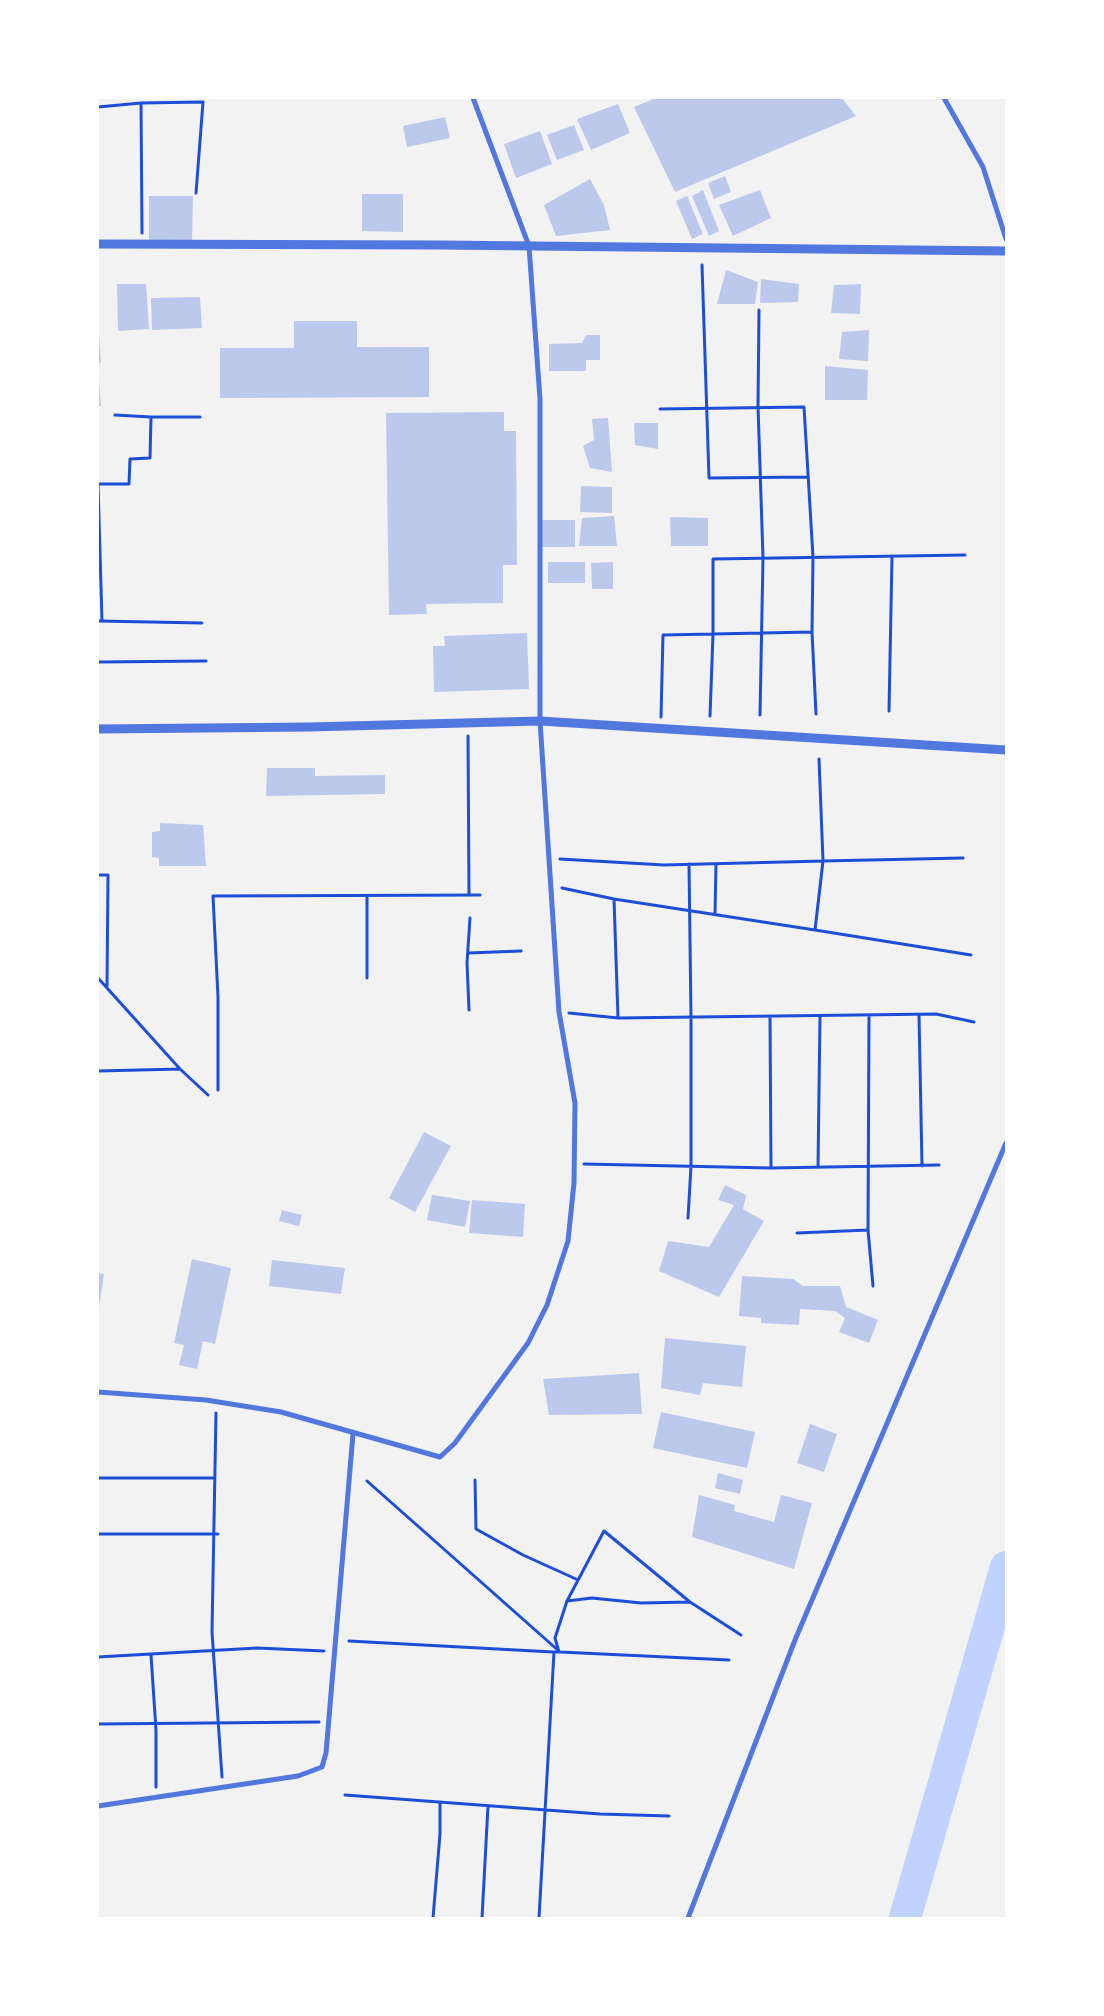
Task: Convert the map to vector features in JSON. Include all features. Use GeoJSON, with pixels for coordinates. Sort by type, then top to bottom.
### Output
{"type":"FeatureCollection","features":[{"type":"Feature","properties":{"kind":"street"},"geometry":{"type":"LineString","coordinates":[[98,1392],[206,1400],[281,1412],[353,1434],[440,1457],[455,1443],[528,1343],[547,1305],[568,1241],[575,1164],[575,1103],[559,1012],[540,721],[540,399],[528,246],[473,98]]}},
{"type":"Feature","properties":{"kind":"street"},"geometry":{"type":"LineString","coordinates":[[944,98],[983,167],[1006,240]]}},
{"type":"Feature","properties":{"kind":"street"},"geometry":{"type":"LineString","coordinates":[[98,244],[1006,251]]}},
{"type":"Feature","properties":{"kind":"street"},"geometry":{"type":"LineString","coordinates":[[98,729],[308,727],[540,721],[1006,750]]}},
{"type":"Feature","properties":{"kind":"street"},"geometry":{"type":"LineString","coordinates":[[688,1918],[795,1640],[1006,1143]]}},
{"type":"Feature","properties":{"kind":"street"},"geometry":{"type":"LineString","coordinates":[[98,1806],[298,1776],[322,1767],[326,1753],[353,1434]]}},
{"type":"Feature","properties":{"kind":"path"},"geometry":{"type":"LineString","coordinates":[[98,107],[142,103],[203,102],[196,193]]}},
{"type":"Feature","properties":{"kind":"path"},"geometry":{"type":"LineString","coordinates":[[142,103],[142,244]]}},
{"type":"Feature","properties":{"kind":"path"},"geometry":{"type":"LineString","coordinates":[[702,266],[709,478],[808,477]]}},
{"type":"Feature","properties":{"kind":"path"},"geometry":{"type":"LineString","coordinates":[[759,310],[758,406],[763,558],[760,715]]}},
{"type":"Feature","properties":{"kind":"path"},"geometry":{"type":"LineString","coordinates":[[660,409],[804,408],[813,557],[812,632],[816,714]]}},
{"type":"Feature","properties":{"kind":"path"},"geometry":{"type":"LineString","coordinates":[[115,415],[200,417]]}},
{"type":"Feature","properties":{"kind":"path"},"geometry":{"type":"LineString","coordinates":[[102,621],[98,484],[129,484],[130,459],[150,458],[151,417]]}},
{"type":"Feature","properties":{"kind":"path"},"geometry":{"type":"LineString","coordinates":[[710,716],[713,560],[965,555]]}},
{"type":"Feature","properties":{"kind":"path"},"geometry":{"type":"LineString","coordinates":[[889,711],[892,556]]}},
{"type":"Feature","properties":{"kind":"path"},"geometry":{"type":"LineString","coordinates":[[98,621],[202,622]]}},
{"type":"Feature","properties":{"kind":"path"},"geometry":{"type":"LineString","coordinates":[[662,716],[663,635],[812,632]]}},
{"type":"Feature","properties":{"kind":"path"},"geometry":{"type":"LineString","coordinates":[[98,662],[206,661]]}},
{"type":"Feature","properties":{"kind":"path"},"geometry":{"type":"LineString","coordinates":[[468,735],[469,895]]}},
{"type":"Feature","properties":{"kind":"path"},"geometry":{"type":"LineString","coordinates":[[815,930],[823,861],[819,760]]}},
{"type":"Feature","properties":{"kind":"path"},"geometry":{"type":"LineString","coordinates":[[549,858],[664,865],[963,858]]}},
{"type":"Feature","properties":{"kind":"path"},"geometry":{"type":"LineString","coordinates":[[688,864],[691,1018],[691,1166],[688,1218]]}},
{"type":"Feature","properties":{"kind":"path"},"geometry":{"type":"LineString","coordinates":[[715,914],[716,864]]}},
{"type":"Feature","properties":{"kind":"path"},"geometry":{"type":"LineString","coordinates":[[98,875],[108,875],[107,986]]}},
{"type":"Feature","properties":{"kind":"path"},"geometry":{"type":"LineString","coordinates":[[550,886],[614,899],[971,954]]}},
{"type":"Feature","properties":{"kind":"path"},"geometry":{"type":"LineString","coordinates":[[218,1090],[218,996],[213,896],[480,895]]}},
{"type":"Feature","properties":{"kind":"path"},"geometry":{"type":"LineString","coordinates":[[367,896],[367,978]]}},
{"type":"Feature","properties":{"kind":"path"},"geometry":{"type":"LineString","coordinates":[[614,899],[618,1018]]}},
{"type":"Feature","properties":{"kind":"path"},"geometry":{"type":"LineString","coordinates":[[469,1010],[468,953],[470,918]]}},
{"type":"Feature","properties":{"kind":"path"},"geometry":{"type":"LineString","coordinates":[[468,953],[521,951]]}},
{"type":"Feature","properties":{"kind":"path"},"geometry":{"type":"LineString","coordinates":[[98,978],[180,1069],[208,1095]]}},
{"type":"Feature","properties":{"kind":"path"},"geometry":{"type":"LineString","coordinates":[[559,1012],[618,1018],[936,1014],[974,1022]]}},
{"type":"Feature","properties":{"kind":"path"},"geometry":{"type":"LineString","coordinates":[[869,1015],[868,1230],[873,1286]]}},
{"type":"Feature","properties":{"kind":"path"},"geometry":{"type":"LineString","coordinates":[[919,1015],[922,1166]]}},
{"type":"Feature","properties":{"kind":"path"},"geometry":{"type":"LineString","coordinates":[[770,1016],[771,1168]]}},
{"type":"Feature","properties":{"kind":"path"},"geometry":{"type":"LineString","coordinates":[[818,1167],[820,1016]]}},
{"type":"Feature","properties":{"kind":"path"},"geometry":{"type":"LineString","coordinates":[[98,1071],[180,1069]]}},
{"type":"Feature","properties":{"kind":"path"},"geometry":{"type":"LineString","coordinates":[[575,1164],[771,1168],[939,1166]]}},
{"type":"Feature","properties":{"kind":"path"},"geometry":{"type":"LineString","coordinates":[[797,1233],[868,1230]]}},
{"type":"Feature","properties":{"kind":"path"},"geometry":{"type":"LineString","coordinates":[[216,1413],[212,1632],[222,1778]]}},
{"type":"Feature","properties":{"kind":"path"},"geometry":{"type":"LineString","coordinates":[[98,1478],[214,1478]]}},
{"type":"Feature","properties":{"kind":"path"},"geometry":{"type":"LineString","coordinates":[[475,1480],[476,1529],[576,1579]]}},
{"type":"Feature","properties":{"kind":"path"},"geometry":{"type":"LineString","coordinates":[[367,1481],[560,1652]]}},
{"type":"Feature","properties":{"kind":"path"},"geometry":{"type":"LineString","coordinates":[[560,1652],[555,1638],[567,1601],[604,1531],[690,1602],[741,1635]]}},
{"type":"Feature","properties":{"kind":"path"},"geometry":{"type":"LineString","coordinates":[[98,1534],[218,1534]]}},
{"type":"Feature","properties":{"kind":"path"},"geometry":{"type":"LineString","coordinates":[[567,1601],[592,1598],[641,1603],[690,1602]]}},
{"type":"Feature","properties":{"kind":"path"},"geometry":{"type":"LineString","coordinates":[[349,1641],[729,1660]]}},
{"type":"Feature","properties":{"kind":"path"},"geometry":{"type":"LineString","coordinates":[[98,1657],[257,1648],[326,1651]]}},
{"type":"Feature","properties":{"kind":"path"},"geometry":{"type":"LineString","coordinates":[[539,1918],[554,1652]]}},
{"type":"Feature","properties":{"kind":"path"},"geometry":{"type":"LineString","coordinates":[[151,1655],[156,1730],[156,1795]]}},
{"type":"Feature","properties":{"kind":"path"},"geometry":{"type":"LineString","coordinates":[[98,1724],[327,1722]]}},
{"type":"Feature","properties":{"kind":"path"},"geometry":{"type":"LineString","coordinates":[[345,1795],[600,1814],[669,1816]]}},
{"type":"Feature","properties":{"kind":"path"},"geometry":{"type":"LineString","coordinates":[[433,1918],[440,1834],[440,1802]]}},
{"type":"Feature","properties":{"kind":"path"},"geometry":{"type":"LineString","coordinates":[[482,1918],[488,1806]]}},
{"type":"Feature","properties":{"kind":"building"},"geometry":{"type":"Polygon","coordinates":[[[656,98],[842,98],[856,116],[675,192],[634,107],[656,98]]]}},
{"type":"Feature","properties":{"kind":"building"},"geometry":{"type":"Polygon","coordinates":[[[618,104],[630,133],[591,150],[577,119],[618,104]]]}},
{"type":"Feature","properties":{"kind":"building"},"geometry":{"type":"Polygon","coordinates":[[[445,117],[450,138],[407,147],[403,126],[445,117]]]}},
{"type":"Feature","properties":{"kind":"building"},"geometry":{"type":"Polygon","coordinates":[[[574,125],[584,150],[557,160],[547,135],[574,125]]]}},
{"type":"Feature","properties":{"kind":"building"},"geometry":{"type":"Polygon","coordinates":[[[540,131],[552,164],[516,178],[504,144],[540,131]]]}},
{"type":"Feature","properties":{"kind":"building"},"geometry":{"type":"Polygon","coordinates":[[[725,176],[731,192],[714,199],[708,183],[725,176]]]}},
{"type":"Feature","properties":{"kind":"building"},"geometry":{"type":"Polygon","coordinates":[[[590,179],[604,205],[610,230],[556,236],[544,205],[590,179]]]}},
{"type":"Feature","properties":{"kind":"building"},"geometry":{"type":"Polygon","coordinates":[[[703,190],[719,231],[709,236],[692,196],[703,190]]]}},
{"type":"Feature","properties":{"kind":"building"},"geometry":{"type":"Polygon","coordinates":[[[760,190],[771,218],[733,236],[719,205],[760,190]]]}},
{"type":"Feature","properties":{"kind":"building"},"geometry":{"type":"Polygon","coordinates":[[[362,194],[403,194],[403,232],[362,231],[362,194]]]}},
{"type":"Feature","properties":{"kind":"building"},"geometry":{"type":"Polygon","coordinates":[[[149,196],[193,196],[192,241],[149,240],[149,196]]]}},
{"type":"Feature","properties":{"kind":"building"},"geometry":{"type":"Polygon","coordinates":[[[687,196],[703,234],[692,239],[676,201],[687,196]]]}},
{"type":"Feature","properties":{"kind":"building"},"geometry":{"type":"Polygon","coordinates":[[[726,270],[758,282],[755,304],[717,304],[726,270]]]}},
{"type":"Feature","properties":{"kind":"building"},"geometry":{"type":"Polygon","coordinates":[[[761,279],[799,284],[798,302],[760,303],[761,279]]]}},
{"type":"Feature","properties":{"kind":"building"},"geometry":{"type":"Polygon","coordinates":[[[117,284],[146,284],[149,329],[118,331],[117,284]]]}},
{"type":"Feature","properties":{"kind":"building"},"geometry":{"type":"Polygon","coordinates":[[[861,284],[860,314],[831,313],[834,285],[861,284]]]}},
{"type":"Feature","properties":{"kind":"building"},"geometry":{"type":"Polygon","coordinates":[[[200,297],[202,328],[152,330],[151,298],[200,297]]]}},
{"type":"Feature","properties":{"kind":"building"},"geometry":{"type":"Polygon","coordinates":[[[294,321],[357,321],[357,347],[429,347],[429,397],[220,398],[220,348],[294,348],[294,321]]]}},
{"type":"Feature","properties":{"kind":"building"},"geometry":{"type":"Polygon","coordinates":[[[869,330],[868,361],[839,359],[842,332],[869,330]]]}},
{"type":"Feature","properties":{"kind":"building"},"geometry":{"type":"Polygon","coordinates":[[[586,335],[600,335],[600,360],[586,360],[586,371],[549,371],[549,344],[582,343],[586,335]]]}},
{"type":"Feature","properties":{"kind":"building"},"geometry":{"type":"Polygon","coordinates":[[[99,336],[101,363],[98,363],[99,336]]]}},
{"type":"Feature","properties":{"kind":"building"},"geometry":{"type":"Polygon","coordinates":[[[825,366],[868,370],[867,400],[825,400],[825,366]]]}},
{"type":"Feature","properties":{"kind":"building"},"geometry":{"type":"Polygon","coordinates":[[[99,380],[101,406],[98,406],[99,380]]]}},
{"type":"Feature","properties":{"kind":"building"},"geometry":{"type":"Polygon","coordinates":[[[504,412],[504,431],[516,431],[517,565],[503,565],[503,603],[426,604],[427,614],[389,615],[386,413],[504,412]]]}},
{"type":"Feature","properties":{"kind":"building"},"geometry":{"type":"Polygon","coordinates":[[[608,418],[612,472],[590,468],[583,446],[594,440],[592,419],[608,418]]]}},
{"type":"Feature","properties":{"kind":"building"},"geometry":{"type":"Polygon","coordinates":[[[634,423],[658,423],[658,449],[635,445],[634,423]]]}},
{"type":"Feature","properties":{"kind":"building"},"geometry":{"type":"Polygon","coordinates":[[[581,486],[612,487],[612,513],[580,512],[581,486]]]}},
{"type":"Feature","properties":{"kind":"building"},"geometry":{"type":"Polygon","coordinates":[[[614,516],[617,546],[579,546],[582,518],[614,516]]]}},
{"type":"Feature","properties":{"kind":"building"},"geometry":{"type":"Polygon","coordinates":[[[670,517],[708,518],[708,546],[671,546],[670,517]]]}},
{"type":"Feature","properties":{"kind":"building"},"geometry":{"type":"Polygon","coordinates":[[[542,520],[575,520],[575,547],[542,547],[542,520]]]}},
{"type":"Feature","properties":{"kind":"building"},"geometry":{"type":"Polygon","coordinates":[[[548,562],[585,562],[585,583],[548,583],[548,562]]]}},
{"type":"Feature","properties":{"kind":"building"},"geometry":{"type":"Polygon","coordinates":[[[613,562],[613,589],[592,589],[591,563],[613,562]]]}},
{"type":"Feature","properties":{"kind":"building"},"geometry":{"type":"Polygon","coordinates":[[[527,633],[529,689],[434,692],[433,646],[445,646],[444,636],[527,633]]]}},
{"type":"Feature","properties":{"kind":"building"},"geometry":{"type":"Polygon","coordinates":[[[267,768],[315,768],[315,776],[385,775],[385,794],[266,796],[267,768]]]}},
{"type":"Feature","properties":{"kind":"building"},"geometry":{"type":"Polygon","coordinates":[[[160,823],[203,825],[206,866],[159,866],[159,858],[152,857],[152,832],[160,831],[160,823]]]}},
{"type":"Feature","properties":{"kind":"building"},"geometry":{"type":"Polygon","coordinates":[[[424,1132],[451,1146],[415,1212],[389,1198],[424,1132]]]}},
{"type":"Feature","properties":{"kind":"building"},"geometry":{"type":"Polygon","coordinates":[[[725,1185],[746,1195],[743,1209],[764,1221],[719,1297],[659,1271],[668,1241],[709,1247],[734,1205],[718,1200],[725,1185]]]}},
{"type":"Feature","properties":{"kind":"building"},"geometry":{"type":"Polygon","coordinates":[[[432,1195],[470,1201],[465,1227],[427,1220],[432,1195]]]}},
{"type":"Feature","properties":{"kind":"building"},"geometry":{"type":"Polygon","coordinates":[[[472,1200],[525,1204],[523,1237],[469,1233],[472,1200]]]}},
{"type":"Feature","properties":{"kind":"building"},"geometry":{"type":"Polygon","coordinates":[[[282,1210],[302,1215],[299,1226],[279,1221],[282,1210]]]}},
{"type":"Feature","properties":{"kind":"building"},"geometry":{"type":"Polygon","coordinates":[[[192,1259],[231,1268],[215,1344],[203,1341],[197,1369],[179,1365],[184,1345],[174,1343],[192,1259]]]}},
{"type":"Feature","properties":{"kind":"building"},"geometry":{"type":"Polygon","coordinates":[[[272,1260],[345,1268],[341,1294],[269,1286],[272,1260]]]}},
{"type":"Feature","properties":{"kind":"building"},"geometry":{"type":"Polygon","coordinates":[[[98,1273],[104,1274],[99,1307],[98,1307],[98,1273]]]}},
{"type":"Feature","properties":{"kind":"building"},"geometry":{"type":"Polygon","coordinates":[[[742,1276],[793,1279],[803,1286],[840,1286],[846,1307],[878,1320],[869,1343],[839,1332],[845,1318],[835,1311],[800,1309],[799,1325],[761,1323],[761,1318],[739,1316],[742,1276]]]}},
{"type":"Feature","properties":{"kind":"building"},"geometry":{"type":"Polygon","coordinates":[[[665,1338],[746,1346],[742,1387],[703,1383],[700,1395],[661,1388],[665,1338]]]}},
{"type":"Feature","properties":{"kind":"building"},"geometry":{"type":"Polygon","coordinates":[[[639,1373],[642,1414],[549,1415],[543,1379],[639,1373]]]}},
{"type":"Feature","properties":{"kind":"building"},"geometry":{"type":"Polygon","coordinates":[[[661,1412],[755,1432],[747,1468],[653,1448],[661,1412]]]}},
{"type":"Feature","properties":{"kind":"building"},"geometry":{"type":"Polygon","coordinates":[[[810,1424],[837,1434],[824,1472],[797,1463],[810,1424]]]}},
{"type":"Feature","properties":{"kind":"building"},"geometry":{"type":"Polygon","coordinates":[[[718,1473],[743,1480],[740,1494],[715,1488],[718,1473]]]}},
{"type":"Feature","properties":{"kind":"building"},"geometry":{"type":"Polygon","coordinates":[[[699,1495],[735,1505],[734,1511],[774,1522],[781,1495],[812,1503],[794,1569],[692,1537],[699,1495]]]}},
{"type":"Feature","properties":{"kind":"waterway"},"geometry":{"type":"LineString","coordinates":[[905,1918],[1006,1567]]}}]}
